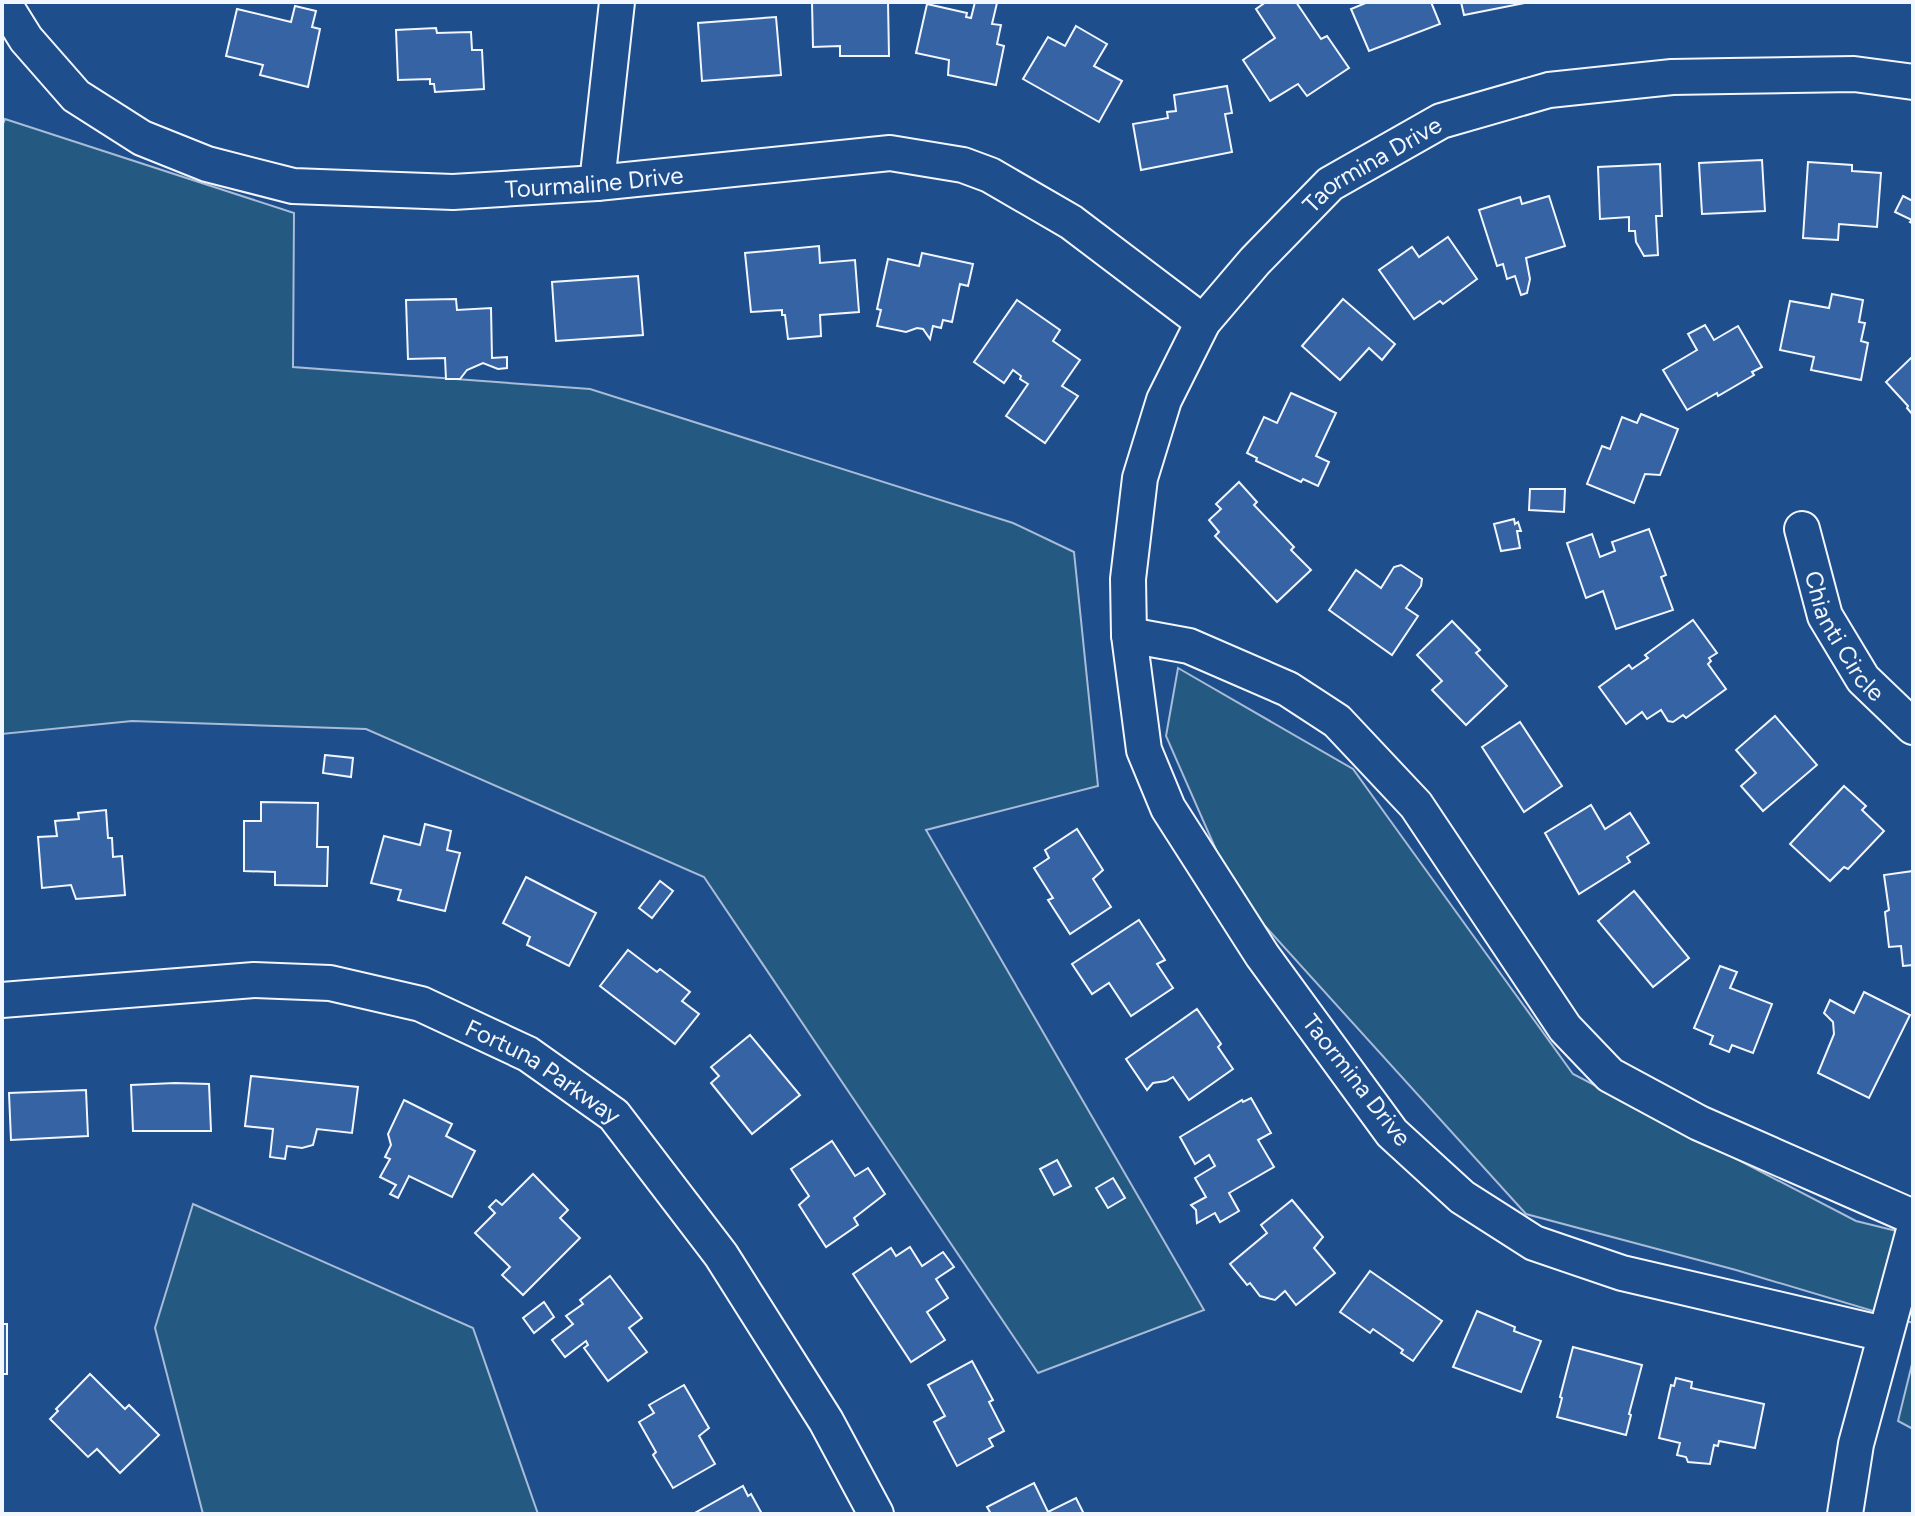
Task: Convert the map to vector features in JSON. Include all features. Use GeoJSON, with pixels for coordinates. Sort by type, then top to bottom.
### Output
{"type":"FeatureCollection","features":[{"type":"Feature","properties":{"kind":"street","name":"Tourmaline Drive"},"geometry":{"type":"LineString","coordinates":[[3,2],[26,39],[76,96],[142,138],[207,164],[293,186],[453,192],[597,183],[890,153],[963,165],[990,175],[1071,222],[1203,322]]}},
{"type":"Feature","properties":{"kind":"street"},"geometry":{"type":"LineString","coordinates":[[597,183],[617,2]]}},
{"type":"Feature","properties":{"kind":"street","name":"Taormina Drive"},"geometry":{"type":"LineString","coordinates":[[1884,1334],[1622,1273],[1534,1243],[1462,1197],[1392,1133],[1262,955],[1168,808],[1144,750],[1129,635],[1128,579],[1140,478],[1164,400],[1203,322],[1255,261],[1330,184],[1441,121],[1549,90],[1672,77],[1854,74],[1913,82]]}},
{"type":"Feature","properties":{"kind":"street","name":"Chianti Circle"},"geometry":{"type":"LineString","coordinates":[[1802,529],[1825,616],[1863,679],[1913,727]]}},
{"type":"Feature","properties":{"kind":"street"},"geometry":{"type":"LineString","coordinates":[[1129,635],[1189,646],[1288,689],[1337,721],[1416,805],[1565,1028],[1610,1075],[1699,1123],[1913,1217]]}},
{"type":"Feature","properties":{"kind":"street","name":"Fortuna Parkway"},"geometry":{"type":"LineString","coordinates":[[2,1000],[254,980],[330,983],[421,1004],[528,1054],[614,1115],[711,1242],[826,1421],[876,1514]]}},
{"type":"Feature","properties":{"kind":"street"},"geometry":{"type":"LineString","coordinates":[[1845,1514],[1856,1444],[1913,1234]]}},
{"type":"Feature","properties":{"kind":"shaded area"},"geometry":{"type":"Polygon","coordinates":[[[5,119],[294,213],[293,367],[590,389],[1013,523],[1074,552],[1098,786],[926,830],[1204,1310],[1038,1373],[704,877],[366,729],[132,721],[2,734],[2,126],[5,119]]]}},
{"type":"Feature","properties":{"kind":"shaded area"},"geometry":{"type":"Polygon","coordinates":[[[1178,668],[1353,769],[1573,1074],[1856,1221],[1913,1235],[1913,1323],[1736,1270],[1526,1214],[1235,893],[1166,736],[1178,668]]]}},
{"type":"Feature","properties":{"kind":"shaded area"},"geometry":{"type":"Polygon","coordinates":[[[193,1204],[473,1328],[538,1514],[203,1514],[155,1328],[193,1204]]]}},
{"type":"Feature","properties":{"kind":"shaded area"},"geometry":{"type":"Polygon","coordinates":[[[1913,1360],[1913,1429],[1898,1421],[1913,1360]]]}},
{"type":"Feature","properties":{"kind":"building"},"geometry":{"type":"Polygon","coordinates":[[[812,2],[888,2],[889,56],[840,56],[840,46],[813,47],[812,2]]]}},
{"type":"Feature","properties":{"kind":"building"},"geometry":{"type":"Polygon","coordinates":[[[975,2],[997,3],[992,24],[1001,25],[997,44],[1004,46],[996,85],[948,75],[949,60],[916,53],[927,4],[967,13],[966,17],[971,18],[975,2]]]}},
{"type":"Feature","properties":{"kind":"building"},"geometry":{"type":"Polygon","coordinates":[[[1266,2],[1296,2],[1321,39],[1327,36],[1349,68],[1307,96],[1298,84],[1270,101],[1243,60],[1275,38],[1256,9],[1266,2]]]}},
{"type":"Feature","properties":{"kind":"building"},"geometry":{"type":"Polygon","coordinates":[[[1368,2],[1431,2],[1440,24],[1369,51],[1351,9],[1368,2]]]}},
{"type":"Feature","properties":{"kind":"building"},"geometry":{"type":"Polygon","coordinates":[[[1461,2],[1530,2],[1464,15],[1461,2]]]}},
{"type":"Feature","properties":{"kind":"building"},"geometry":{"type":"Polygon","coordinates":[[[295,6],[316,11],[312,27],[320,29],[308,87],[260,75],[263,65],[226,56],[237,9],[291,22],[295,6]]]}},
{"type":"Feature","properties":{"kind":"building"},"geometry":{"type":"Polygon","coordinates":[[[776,17],[781,75],[702,81],[698,23],[776,17]]]}},
{"type":"Feature","properties":{"kind":"building"},"geometry":{"type":"Polygon","coordinates":[[[1076,26],[1107,44],[1094,66],[1122,81],[1099,122],[1023,79],[1048,37],[1065,46],[1076,26]]]}},
{"type":"Feature","properties":{"kind":"building"},"geometry":{"type":"Polygon","coordinates":[[[436,28],[437,33],[471,32],[472,50],[482,50],[484,89],[435,92],[430,79],[398,80],[396,30],[436,28]]]}},
{"type":"Feature","properties":{"kind":"building"},"geometry":{"type":"Polygon","coordinates":[[[1227,86],[1232,113],[1225,114],[1232,152],[1141,170],[1133,124],[1168,118],[1167,112],[1176,111],[1174,95],[1227,86]]]}},
{"type":"Feature","properties":{"kind":"building"},"geometry":{"type":"Polygon","coordinates":[[[1762,160],[1765,211],[1702,214],[1699,163],[1762,160]]]}},
{"type":"Feature","properties":{"kind":"building"},"geometry":{"type":"Polygon","coordinates":[[[1808,162],[1852,165],[1852,171],[1881,173],[1877,227],[1839,224],[1838,240],[1803,238],[1808,162]]]}},
{"type":"Feature","properties":{"kind":"building"},"geometry":{"type":"Polygon","coordinates":[[[1660,164],[1662,216],[1656,216],[1658,255],[1644,256],[1636,242],[1635,231],[1629,231],[1629,217],[1600,219],[1598,167],[1660,164]]]}},
{"type":"Feature","properties":{"kind":"building"},"geometry":{"type":"Polygon","coordinates":[[[1549,196],[1565,246],[1526,258],[1530,279],[1527,293],[1521,295],[1515,276],[1507,279],[1503,264],[1497,266],[1479,210],[1520,197],[1522,204],[1549,196]]]}},
{"type":"Feature","properties":{"kind":"building"},"geometry":{"type":"Polygon","coordinates":[[[1903,196],[1913,201],[1913,224],[1910,222],[1912,220],[1895,212],[1903,196]]]}},
{"type":"Feature","properties":{"kind":"building"},"geometry":{"type":"Polygon","coordinates":[[[1448,237],[1477,279],[1443,304],[1440,301],[1414,319],[1379,270],[1412,247],[1419,257],[1448,237]]]}},
{"type":"Feature","properties":{"kind":"building"},"geometry":{"type":"Polygon","coordinates":[[[819,246],[820,263],[855,260],[859,312],[820,315],[821,336],[788,339],[782,310],[751,312],[745,253],[819,246]]]}},
{"type":"Feature","properties":{"kind":"building"},"geometry":{"type":"Polygon","coordinates":[[[922,253],[973,264],[968,286],[960,284],[952,322],[943,320],[941,328],[933,326],[930,339],[923,329],[906,332],[877,326],[881,310],[877,309],[888,259],[919,266],[922,253]]]}},
{"type":"Feature","properties":{"kind":"building"},"geometry":{"type":"Polygon","coordinates":[[[638,276],[643,335],[556,341],[552,282],[638,276]]]}},
{"type":"Feature","properties":{"kind":"building"},"geometry":{"type":"Polygon","coordinates":[[[1832,294],[1863,300],[1859,322],[1865,323],[1861,341],[1868,343],[1861,380],[1811,370],[1814,357],[1780,350],[1790,301],[1829,308],[1832,294]]]}},
{"type":"Feature","properties":{"kind":"building"},"geometry":{"type":"Polygon","coordinates":[[[456,299],[457,310],[491,308],[492,358],[507,357],[507,368],[498,369],[483,363],[467,370],[460,379],[446,379],[445,358],[408,359],[406,300],[456,299]]]}},
{"type":"Feature","properties":{"kind":"building"},"geometry":{"type":"Polygon","coordinates":[[[1343,299],[1395,344],[1382,360],[1369,348],[1340,380],[1302,346],[1343,299]]]}},
{"type":"Feature","properties":{"kind":"building"},"geometry":{"type":"Polygon","coordinates":[[[1017,300],[1060,330],[1053,341],[1080,360],[1062,386],[1078,396],[1045,443],[1006,416],[1028,384],[1020,379],[1021,376],[1013,370],[1004,383],[974,362],[1017,300]]]}},
{"type":"Feature","properties":{"kind":"building"},"geometry":{"type":"Polygon","coordinates":[[[1705,325],[1714,340],[1738,326],[1762,367],[1718,396],[1717,393],[1687,410],[1663,370],[1697,350],[1688,334],[1705,325]]]}},
{"type":"Feature","properties":{"kind":"building"},"geometry":{"type":"Polygon","coordinates":[[[1913,356],[1913,415],[1886,382],[1913,356]]]}},
{"type":"Feature","properties":{"kind":"building"},"geometry":{"type":"Polygon","coordinates":[[[1291,393],[1336,413],[1316,456],[1329,462],[1318,486],[1303,479],[1301,482],[1256,461],[1257,458],[1247,453],[1264,417],[1277,423],[1291,393]]]}},
{"type":"Feature","properties":{"kind":"building"},"geometry":{"type":"Polygon","coordinates":[[[1641,414],[1678,429],[1660,475],[1645,474],[1634,503],[1587,484],[1602,446],[1610,449],[1622,417],[1637,423],[1641,414]]]}},
{"type":"Feature","properties":{"kind":"building"},"geometry":{"type":"Polygon","coordinates":[[[1239,482],[1257,502],[1254,505],[1311,570],[1277,602],[1215,536],[1219,532],[1209,520],[1221,509],[1216,504],[1239,482]]]}},
{"type":"Feature","properties":{"kind":"building"},"geometry":{"type":"Polygon","coordinates":[[[1530,489],[1565,489],[1564,512],[1529,510],[1530,489]]]}},
{"type":"Feature","properties":{"kind":"building"},"geometry":{"type":"Polygon","coordinates":[[[1514,519],[1521,531],[1517,531],[1520,548],[1501,551],[1494,524],[1514,519]]]}},
{"type":"Feature","properties":{"kind":"building"},"geometry":{"type":"Polygon","coordinates":[[[1649,529],[1666,575],[1661,577],[1673,610],[1616,629],[1603,591],[1586,598],[1567,543],[1592,534],[1600,557],[1615,551],[1612,542],[1649,529]]]}},
{"type":"Feature","properties":{"kind":"building"},"geometry":{"type":"Polygon","coordinates":[[[1401,565],[1422,579],[1421,586],[1406,608],[1418,616],[1392,655],[1329,610],[1356,570],[1381,588],[1394,567],[1401,565]]]}},
{"type":"Feature","properties":{"kind":"building"},"geometry":{"type":"Polygon","coordinates":[[[1693,620],[1717,653],[1709,658],[1711,661],[1708,664],[1726,689],[1686,718],[1683,715],[1673,722],[1668,721],[1661,710],[1647,719],[1642,712],[1626,724],[1599,687],[1629,665],[1632,669],[1648,658],[1645,655],[1693,620]]]}},
{"type":"Feature","properties":{"kind":"building"},"geometry":{"type":"Polygon","coordinates":[[[1452,621],[1480,650],[1476,653],[1507,686],[1466,725],[1432,690],[1442,681],[1417,655],[1452,621]]]}},
{"type":"Feature","properties":{"kind":"building"},"geometry":{"type":"Polygon","coordinates":[[[1775,716],[1817,765],[1763,811],[1741,786],[1756,773],[1736,750],[1775,716]]]}},
{"type":"Feature","properties":{"kind":"building"},"geometry":{"type":"Polygon","coordinates":[[[1520,722],[1562,786],[1524,812],[1482,747],[1520,722]]]}},
{"type":"Feature","properties":{"kind":"building"},"geometry":{"type":"Polygon","coordinates":[[[325,755],[353,758],[351,777],[323,773],[325,755]]]}},
{"type":"Feature","properties":{"kind":"building"},"geometry":{"type":"Polygon","coordinates":[[[1844,786],[1866,806],[1862,810],[1884,831],[1848,869],[1844,867],[1830,881],[1790,844],[1844,786]]]}},
{"type":"Feature","properties":{"kind":"building"},"geometry":{"type":"Polygon","coordinates":[[[261,802],[318,803],[317,847],[328,847],[327,886],[275,885],[275,872],[244,871],[244,821],[261,821],[261,802]]]}},
{"type":"Feature","properties":{"kind":"building"},"geometry":{"type":"Polygon","coordinates":[[[1591,805],[1605,829],[1630,813],[1649,843],[1627,857],[1630,862],[1579,894],[1545,833],[1591,805]]]}},
{"type":"Feature","properties":{"kind":"building"},"geometry":{"type":"Polygon","coordinates":[[[106,810],[113,857],[122,856],[125,895],[76,899],[71,885],[42,888],[38,837],[57,836],[55,821],[79,819],[78,813],[106,810]]]}},
{"type":"Feature","properties":{"kind":"building"},"geometry":{"type":"Polygon","coordinates":[[[425,824],[451,831],[447,850],[460,853],[445,911],[398,900],[401,890],[371,883],[384,836],[420,845],[425,824]]]}},
{"type":"Feature","properties":{"kind":"building"},"geometry":{"type":"Polygon","coordinates":[[[1077,829],[1103,870],[1093,879],[1111,907],[1070,934],[1048,900],[1053,898],[1034,868],[1049,858],[1045,850],[1077,829]]]}},
{"type":"Feature","properties":{"kind":"building"},"geometry":{"type":"Polygon","coordinates":[[[1913,871],[1913,965],[1903,966],[1901,946],[1889,947],[1885,912],[1889,910],[1884,875],[1913,871]]]}},
{"type":"Feature","properties":{"kind":"building"},"geometry":{"type":"Polygon","coordinates":[[[526,877],[596,913],[569,966],[527,945],[530,937],[503,923],[526,877]]]}},
{"type":"Feature","properties":{"kind":"building"},"geometry":{"type":"Polygon","coordinates":[[[660,881],[673,891],[652,918],[639,908],[660,881]]]}},
{"type":"Feature","properties":{"kind":"building"},"geometry":{"type":"Polygon","coordinates":[[[1634,891],[1689,958],[1653,987],[1598,921],[1634,891]]]}},
{"type":"Feature","properties":{"kind":"building"},"geometry":{"type":"Polygon","coordinates":[[[1139,920],[1165,960],[1157,964],[1173,988],[1131,1016],[1109,983],[1092,994],[1072,964],[1139,920]]]}},
{"type":"Feature","properties":{"kind":"building"},"geometry":{"type":"Polygon","coordinates":[[[628,950],[690,992],[682,1001],[699,1014],[675,1044],[600,986],[628,950]]]}},
{"type":"Feature","properties":{"kind":"building"},"geometry":{"type":"Polygon","coordinates":[[[1720,966],[1737,972],[1730,988],[1772,1004],[1753,1053],[1732,1045],[1729,1052],[1710,1044],[1713,1036],[1694,1028],[1720,966]]]}},
{"type":"Feature","properties":{"kind":"building"},"geometry":{"type":"Polygon","coordinates":[[[1864,992],[1910,1015],[1869,1098],[1818,1073],[1834,1034],[1833,1022],[1824,1013],[1830,1000],[1854,1013],[1864,992]]]}},
{"type":"Feature","properties":{"kind":"building"},"geometry":{"type":"Polygon","coordinates":[[[1197,1009],[1221,1044],[1218,1047],[1233,1069],[1189,1100],[1173,1077],[1153,1083],[1147,1090],[1126,1059],[1197,1009]]]}},
{"type":"Feature","properties":{"kind":"building"},"geometry":{"type":"Polygon","coordinates":[[[750,1035],[800,1095],[752,1134],[711,1083],[719,1076],[711,1067],[750,1035]]]}},
{"type":"Feature","properties":{"kind":"building"},"geometry":{"type":"Polygon","coordinates":[[[251,1076],[358,1087],[352,1133],[317,1129],[313,1145],[302,1148],[287,1146],[285,1159],[270,1157],[273,1129],[245,1126],[251,1076]]]}},
{"type":"Feature","properties":{"kind":"building"},"geometry":{"type":"Polygon","coordinates":[[[209,1084],[211,1131],[133,1131],[131,1085],[209,1084]]]}},
{"type":"Feature","properties":{"kind":"building"},"geometry":{"type":"Polygon","coordinates":[[[86,1090],[88,1136],[11,1140],[9,1093],[86,1090]]]}},
{"type":"Feature","properties":{"kind":"building"},"geometry":{"type":"Polygon","coordinates":[[[1251,1098],[1271,1133],[1258,1140],[1274,1167],[1229,1193],[1239,1211],[1220,1222],[1215,1213],[1197,1223],[1196,1210],[1191,1205],[1206,1197],[1195,1178],[1215,1166],[1209,1155],[1195,1164],[1180,1137],[1242,1100],[1251,1098]]]}},
{"type":"Feature","properties":{"kind":"building"},"geometry":{"type":"Polygon","coordinates":[[[404,1100],[452,1124],[446,1136],[475,1151],[452,1197],[409,1176],[398,1198],[390,1194],[396,1185],[380,1177],[390,1159],[385,1157],[391,1145],[388,1134],[404,1100]]]}},
{"type":"Feature","properties":{"kind":"building"},"geometry":{"type":"Polygon","coordinates":[[[832,1141],[855,1176],[868,1168],[885,1194],[854,1218],[858,1225],[826,1247],[799,1205],[809,1196],[791,1169],[832,1141]]]}},
{"type":"Feature","properties":{"kind":"building"},"geometry":{"type":"Polygon","coordinates":[[[1057,1160],[1071,1186],[1054,1195],[1040,1169],[1057,1160]]]}},
{"type":"Feature","properties":{"kind":"building"},"geometry":{"type":"Polygon","coordinates":[[[533,1174],[568,1210],[560,1218],[580,1238],[523,1295],[502,1275],[510,1267],[475,1233],[495,1213],[489,1207],[496,1200],[502,1205],[533,1174]]]}},
{"type":"Feature","properties":{"kind":"building"},"geometry":{"type":"Polygon","coordinates":[[[1113,1178],[1125,1198],[1108,1208],[1096,1188],[1113,1178]]]}},
{"type":"Feature","properties":{"kind":"building"},"geometry":{"type":"Polygon","coordinates":[[[1292,1200],[1323,1237],[1314,1248],[1335,1273],[1296,1305],[1285,1291],[1275,1300],[1260,1296],[1230,1264],[1267,1233],[1261,1225],[1292,1200]]]}},
{"type":"Feature","properties":{"kind":"building"},"geometry":{"type":"Polygon","coordinates":[[[910,1247],[922,1266],[943,1252],[954,1267],[936,1279],[948,1298],[927,1312],[945,1340],[911,1362],[853,1274],[891,1248],[896,1256],[910,1247]]]}},
{"type":"Feature","properties":{"kind":"building"},"geometry":{"type":"Polygon","coordinates":[[[1370,1271],[1442,1321],[1413,1361],[1373,1329],[1370,1333],[1340,1312],[1370,1271]]]}},
{"type":"Feature","properties":{"kind":"building"},"geometry":{"type":"Polygon","coordinates":[[[610,1276],[642,1318],[629,1328],[647,1352],[608,1381],[584,1348],[588,1345],[586,1341],[565,1357],[552,1340],[573,1324],[566,1316],[583,1304],[580,1300],[610,1276]]]}},
{"type":"Feature","properties":{"kind":"building"},"geometry":{"type":"Polygon","coordinates":[[[544,1302],[554,1317],[534,1333],[523,1318],[544,1302]]]}},
{"type":"Feature","properties":{"kind":"building"},"geometry":{"type":"Polygon","coordinates":[[[1477,1311],[1515,1327],[1514,1331],[1541,1341],[1521,1392],[1453,1367],[1477,1311]]]}},
{"type":"Feature","properties":{"kind":"building"},"geometry":{"type":"Polygon","coordinates":[[[2,1324],[7,1324],[7,1374],[2,1374],[2,1324]]]}},
{"type":"Feature","properties":{"kind":"building"},"geometry":{"type":"Polygon","coordinates":[[[1573,1347],[1642,1365],[1626,1435],[1557,1417],[1573,1347]]]}},
{"type":"Feature","properties":{"kind":"building"},"geometry":{"type":"Polygon","coordinates":[[[972,1361],[993,1400],[989,1402],[1004,1431],[989,1439],[993,1446],[957,1466],[934,1422],[945,1416],[928,1385],[972,1361]]]}},
{"type":"Feature","properties":{"kind":"building"},"geometry":{"type":"Polygon","coordinates":[[[90,1374],[125,1409],[129,1405],[159,1435],[120,1473],[97,1449],[88,1457],[50,1419],[90,1374]]]}},
{"type":"Feature","properties":{"kind":"building"},"geometry":{"type":"Polygon","coordinates":[[[1676,1378],[1692,1382],[1691,1388],[1764,1404],[1755,1448],[1719,1441],[1718,1446],[1714,1445],[1710,1464],[1688,1462],[1686,1457],[1677,1455],[1680,1443],[1659,1438],[1671,1385],[1674,1386],[1676,1378]]]}},
{"type":"Feature","properties":{"kind":"building"},"geometry":{"type":"Polygon","coordinates":[[[684,1385],[709,1428],[699,1436],[715,1464],[673,1488],[653,1455],[656,1452],[639,1422],[654,1413],[649,1405],[684,1385]]]}},
{"type":"Feature","properties":{"kind":"building"},"geometry":{"type":"Polygon","coordinates":[[[1034,1483],[1048,1512],[1076,1498],[1084,1514],[991,1514],[987,1507],[1034,1483]]]}},
{"type":"Feature","properties":{"kind":"building"},"geometry":{"type":"Polygon","coordinates":[[[743,1486],[762,1514],[693,1514],[743,1486]]]}}]}
